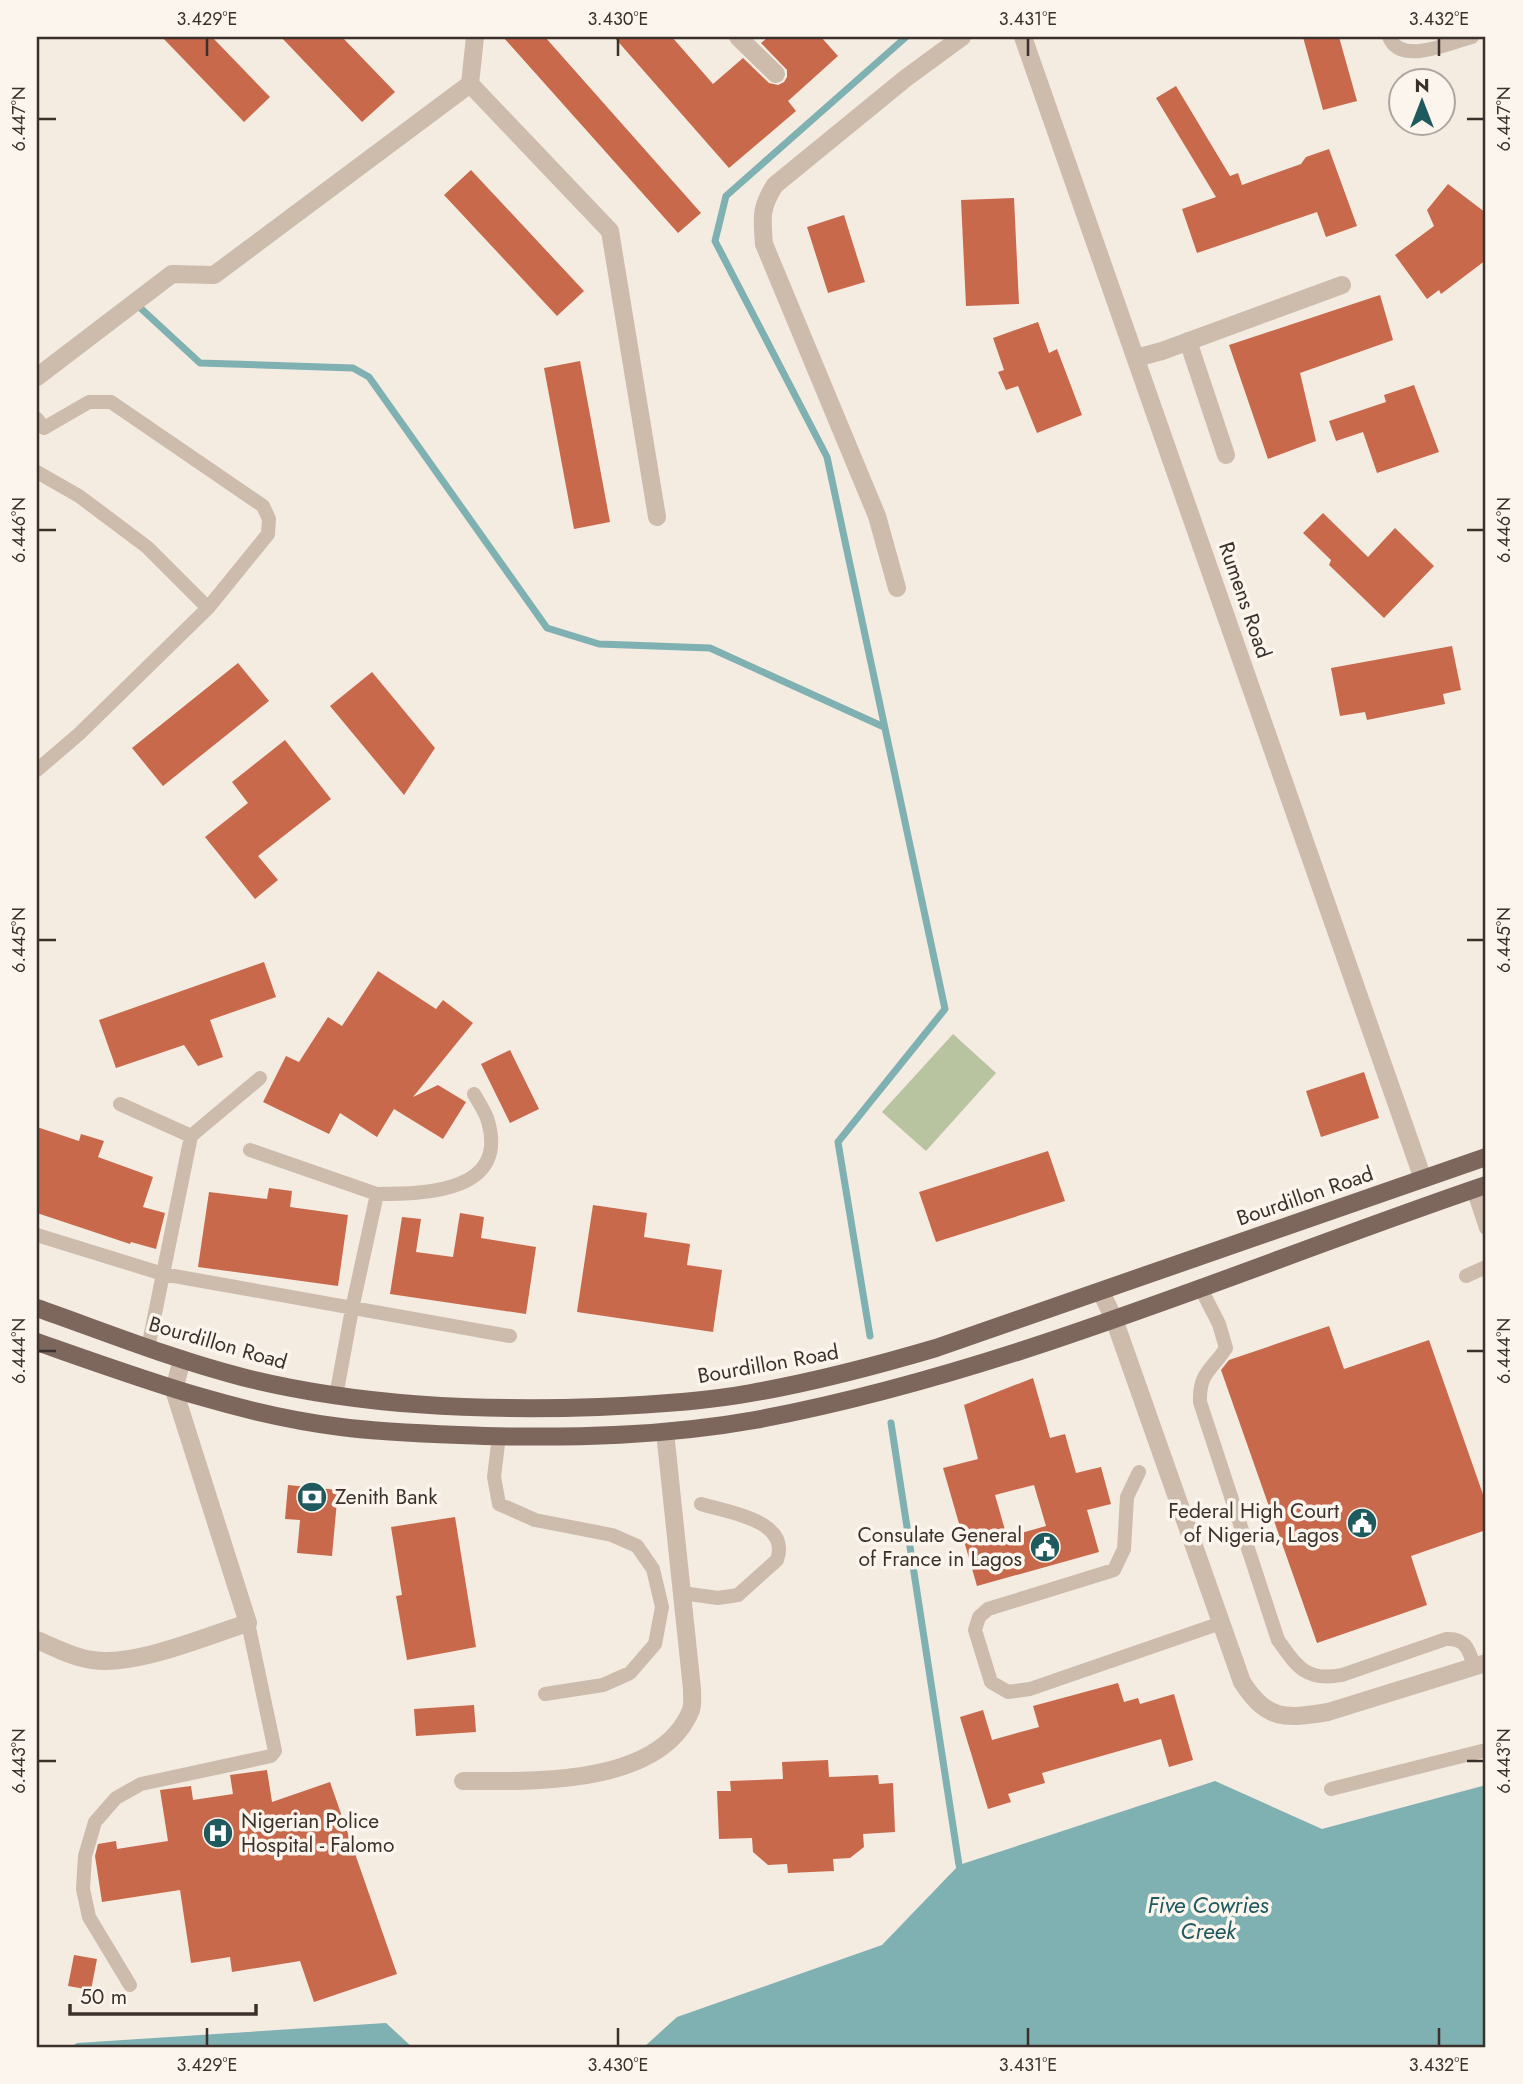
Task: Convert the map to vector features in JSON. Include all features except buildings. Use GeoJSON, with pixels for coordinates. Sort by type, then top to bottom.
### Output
{"type":"FeatureCollection","features":[{"type":"Feature","properties":{"kind":"main road","name":"Bourdillon Road"},"geometry":{"type":"LineString","coordinates":[[37,1308],[148,1348],[243,1377],[336,1396],[425,1405],[527,1409],[641,1405],[749,1394],[853,1373],[936,1348],[1486,1157]]}},
{"type":"Feature","properties":{"kind":"main road"},"geometry":{"type":"LineString","coordinates":[[37,1342],[174,1390],[233,1407],[341,1427],[557,1438],[665,1432],[751,1421],[858,1398],[946,1373],[1114,1319],[1480,1187]]}},
{"type":"Feature","properties":{"kind":"street"},"geometry":{"type":"LineString","coordinates":[[37,377],[172,274],[214,275],[470,84],[475,37]]}},
{"type":"Feature","properties":{"kind":"street"},"geometry":{"type":"LineString","coordinates":[[738,37],[776,74]]}},
{"type":"Feature","properties":{"kind":"street"},"geometry":{"type":"LineString","coordinates":[[897,589],[877,516],[764,244],[762,220],[765,201],[775,185],[905,78],[962,37]]}},
{"type":"Feature","properties":{"kind":"street","name":"Rumens Road"},"geometry":{"type":"LineString","coordinates":[[1023,37],[1423,1179]]}},
{"type":"Feature","properties":{"kind":"street"},"geometry":{"type":"LineString","coordinates":[[470,84],[610,231],[657,517]]}},
{"type":"Feature","properties":{"kind":"street"},"geometry":{"type":"LineString","coordinates":[[1136,358],[1342,285]]}},
{"type":"Feature","properties":{"kind":"street"},"geometry":{"type":"LineString","coordinates":[[1188,341],[1226,455]]}},
{"type":"Feature","properties":{"kind":"street"},"geometry":{"type":"LineString","coordinates":[[1101,1292],[1114,1319],[1242,1682],[1256,1704],[1278,1714],[1301,1717],[1328,1712],[1480,1665]]}},
{"type":"Feature","properties":{"kind":"street"},"geometry":{"type":"LineString","coordinates":[[37,1640],[90,1660],[111,1662],[134,1659],[248,1623],[174,1390],[182,1359]]}},
{"type":"Feature","properties":{"kind":"street"},"geometry":{"type":"LineString","coordinates":[[463,1781],[575,1776],[632,1763],[667,1743],[692,1708],[665,1432]]}},
{"type":"Feature","properties":{"kind":"lane"},"geometry":{"type":"LineString","coordinates":[[1389,37],[1399,50],[1412,53],[1472,37]]}},
{"type":"Feature","properties":{"kind":"lane"},"geometry":{"type":"LineString","coordinates":[[37,770],[79,734],[208,608],[268,534],[269,519],[263,506],[111,402],[89,402],[39,429]]}},
{"type":"Feature","properties":{"kind":"lane"},"geometry":{"type":"LineString","coordinates":[[37,472],[79,496],[147,547],[208,608]]}},
{"type":"Feature","properties":{"kind":"lane"},"geometry":{"type":"LineString","coordinates":[[148,1348],[191,1136],[260,1078]]}},
{"type":"Feature","properties":{"kind":"lane"},"geometry":{"type":"LineString","coordinates":[[250,1150],[377,1194],[419,1194],[460,1185],[483,1170],[491,1147],[487,1118],[474,1094]]}},
{"type":"Feature","properties":{"kind":"lane"},"geometry":{"type":"LineString","coordinates":[[120,1104],[191,1136]]}},
{"type":"Feature","properties":{"kind":"lane"},"geometry":{"type":"LineString","coordinates":[[1480,1187],[1486,1228]]}},
{"type":"Feature","properties":{"kind":"lane"},"geometry":{"type":"LineString","coordinates":[[336,1396],[377,1194]]}},
{"type":"Feature","properties":{"kind":"lane"},"geometry":{"type":"LineString","coordinates":[[37,1236],[163,1274],[510,1336]]}},
{"type":"Feature","properties":{"kind":"lane"},"geometry":{"type":"LineString","coordinates":[[1466,1276],[1486,1267]]}},
{"type":"Feature","properties":{"kind":"lane"},"geometry":{"type":"LineString","coordinates":[[1200,1287],[1219,1324],[1226,1348],[1203,1376],[1200,1402],[1278,1640],[1290,1657],[1311,1675],[1324,1679],[1446,1639],[1457,1639],[1467,1645],[1480,1665]]}},
{"type":"Feature","properties":{"kind":"lane"},"geometry":{"type":"LineString","coordinates":[[499,1436],[494,1477],[499,1503],[535,1520],[612,1535],[636,1546],[653,1569],[662,1607],[655,1644],[630,1674],[603,1685],[545,1694]]}},
{"type":"Feature","properties":{"kind":"lane"},"geometry":{"type":"LineString","coordinates":[[1139,1472],[1127,1497],[1124,1549],[1114,1570],[988,1609],[979,1617],[975,1630],[991,1682],[1008,1692],[1030,1689],[1221,1623]]}},
{"type":"Feature","properties":{"kind":"lane"},"geometry":{"type":"LineString","coordinates":[[682,1593],[718,1598],[738,1595],[777,1560],[780,1553],[779,1545],[770,1529],[757,1521],[701,1504]]}},
{"type":"Feature","properties":{"kind":"lane"},"geometry":{"type":"LineString","coordinates":[[130,1985],[89,1917],[83,1889],[85,1856],[95,1822],[116,1798],[141,1784],[271,1756],[275,1751],[248,1623]]}},
{"type":"Feature","properties":{"kind":"lane"},"geometry":{"type":"LineString","coordinates":[[1331,1789],[1486,1750]]}},
{"type":"Feature","properties":{"kind":"green space"},"geometry":{"type":"Polygon","coordinates":[[[953,1034],[996,1073],[926,1151],[882,1112],[953,1034]]]}},
{"type":"Feature","properties":{"kind":"water","name":"Five Cowries Creek"},"geometry":{"type":"Polygon","coordinates":[[[1215,1781],[1322,1829],[1486,1785],[1486,2047],[644,2047],[677,2017],[882,1945],[959,1865],[1215,1781]]]}},
{"type":"Feature","properties":{"kind":"water"},"geometry":{"type":"Polygon","coordinates":[[[386,2023],[412,2047],[71,2047],[77,2043],[386,2023]]]}},
{"type":"Feature","properties":{"kind":"waterway"},"geometry":{"type":"LineString","coordinates":[[870,1336],[838,1142],[945,1009],[827,457],[715,241],[726,196],[906,37]]}},
{"type":"Feature","properties":{"kind":"waterway"},"geometry":{"type":"LineString","coordinates":[[135,303],[200,363],[353,368],[369,377],[547,628],[599,644],[710,648],[884,727]]}},
{"type":"Feature","properties":{"kind":"waterway"},"geometry":{"type":"LineString","coordinates":[[891,1423],[959,1865]]}},
{"type":"Feature","properties":{"kind":"place","name":"Zenith Bank"},"geometry":{"type":"Point","coordinates":[312,1497]}},
{"type":"Feature","properties":{"kind":"place","name":"Federal High Court of Nigeria, Lagos"},"geometry":{"type":"Point","coordinates":[1362,1523]}},
{"type":"Feature","properties":{"kind":"place","name":"Consulate General of France in Lagos"},"geometry":{"type":"Point","coordinates":[1045,1547]}},
{"type":"Feature","properties":{"kind":"place","name":"Nigerian Police Hospital - Falomo"},"geometry":{"type":"Point","coordinates":[218,1833]}}]}
